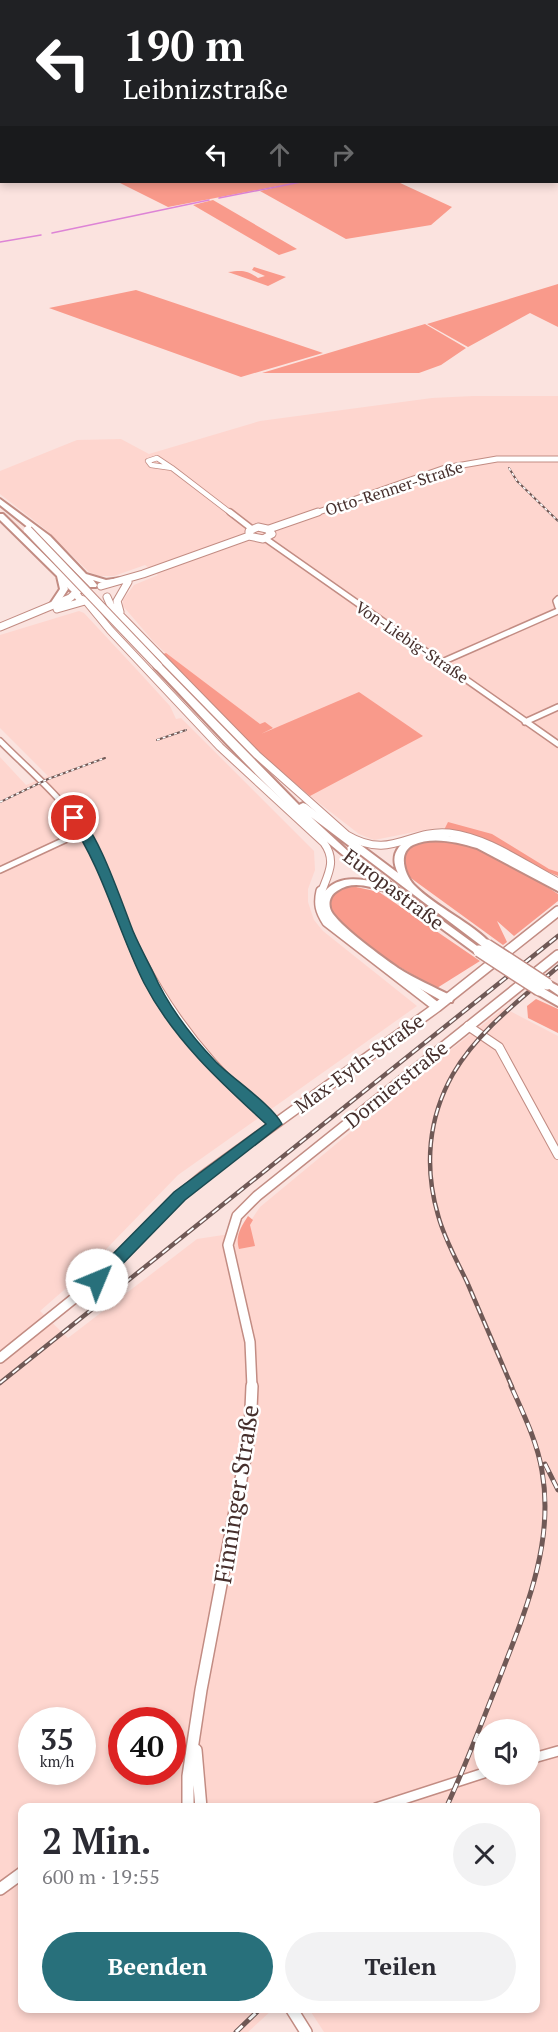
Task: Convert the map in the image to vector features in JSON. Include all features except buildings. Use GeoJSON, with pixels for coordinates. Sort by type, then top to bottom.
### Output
{"type":"FeatureCollection","features":[{"type":"Feature","properties":{"kind":"highway"},"geometry":{"type":"LineString","coordinates":[[0,501],[47,538],[75,567],[97,585]]}},
{"type":"Feature","properties":{"kind":"highway","name":"Europastraße"},"geometry":{"type":"LineString","coordinates":[[0,508],[28,530],[277,790],[347,855],[396,891],[543,987],[558,1002]]}},
{"type":"Feature","properties":{"kind":"highway"},"geometry":{"type":"LineString","coordinates":[[0,516],[60,574],[76,593]]}},
{"type":"Feature","properties":{"kind":"highway"},"geometry":{"type":"LineString","coordinates":[[75,567],[94,579],[106,582],[125,581]]}},
{"type":"Feature","properties":{"kind":"highway"},"geometry":{"type":"LineString","coordinates":[[57,606],[64,589],[60,574]]}},
{"type":"Feature","properties":{"kind":"highway","name":"Europastraße"},"geometry":{"type":"LineString","coordinates":[[246,756],[308,811],[483,948]]}},
{"type":"Feature","properties":{"kind":"highway"},"geometry":{"type":"LineString","coordinates":[[327,818],[366,855]]}},
{"type":"Feature","properties":{"kind":"highway"},"geometry":{"type":"LineString","coordinates":[[306,825],[347,855]]}},
{"type":"Feature","properties":{"kind":"highway"},"geometry":{"type":"LineString","coordinates":[[413,892],[401,873],[397,859],[405,846],[433,836],[467,840],[558,888]]}},
{"type":"Feature","properties":{"kind":"highway"},"geometry":{"type":"LineString","coordinates":[[396,891],[369,883],[350,881],[327,892],[324,907],[332,920],[396,970],[448,999]]}},
{"type":"Feature","properties":{"kind":"highway","name":"Europastraße"},"geometry":{"type":"LineString","coordinates":[[543,987],[558,991]]}},
{"type":"Feature","properties":{"kind":"street","name":"Otto-Renner-Straße"},"geometry":{"type":"LineString","coordinates":[[252,529],[269,529],[445,468],[497,459],[558,459]]}},
{"type":"Feature","properties":{"kind":"street"},"geometry":{"type":"LineString","coordinates":[[172,468],[252,529],[248,532],[249,536]]}},
{"type":"Feature","properties":{"kind":"street"},"geometry":{"type":"LineString","coordinates":[[1,626],[21,622],[57,606],[84,587],[125,581],[249,536],[255,539],[266,539],[271,535],[269,529]]}},
{"type":"Feature","properties":{"kind":"street","name":"Von-Liebig-Straße"},"geometry":{"type":"LineString","coordinates":[[266,539],[558,744]]}},
{"type":"Feature","properties":{"kind":"street"},"geometry":{"type":"LineString","coordinates":[[57,606],[98,601],[125,581]]}},
{"type":"Feature","properties":{"kind":"street"},"geometry":{"type":"LineString","coordinates":[[121,616],[117,601],[125,581]]}},
{"type":"Feature","properties":{"kind":"street"},"geometry":{"type":"LineString","coordinates":[[97,585],[108,595],[108,602],[121,616],[263,762],[355,840],[370,846],[389,845],[432,833],[469,837],[556,880]]}},
{"type":"Feature","properties":{"kind":"street"},"geometry":{"type":"LineString","coordinates":[[76,593],[78,598],[99,612],[103,621]]}},
{"type":"Feature","properties":{"kind":"street"},"geometry":{"type":"LineString","coordinates":[[442,662],[558,609],[556,601],[558,599]]}},
{"type":"Feature","properties":{"kind":"street"},"geometry":{"type":"LineString","coordinates":[[57,606],[89,609],[103,621],[227,754],[306,825],[329,851],[332,861],[318,900],[321,915],[342,936],[437,1007]]}},
{"type":"Feature","properties":{"kind":"street"},"geometry":{"type":"LineString","coordinates":[[525,722],[558,707]]}},
{"type":"Feature","properties":{"kind":"street"},"geometry":{"type":"LineString","coordinates":[[0,741],[52,794],[84,831],[105,872],[127,932],[152,984],[180,1027],[210,1065],[275,1124]]}},
{"type":"Feature","properties":{"kind":"street"},"geometry":{"type":"LineString","coordinates":[[0,870],[84,831]]}},
{"type":"Feature","properties":{"kind":"street","name":"Max-Eyth-Straße"},"geometry":{"type":"LineString","coordinates":[[0,1358],[97,1280],[179,1196],[448,999],[558,911]]}},
{"type":"Feature","properties":{"kind":"street","name":"Dornierstraße"},"geometry":{"type":"LineString","coordinates":[[237,1216],[257,1196],[558,955]]}},
{"type":"Feature","properties":{"kind":"street"},"geometry":{"type":"LineString","coordinates":[[468,1026],[499,1047],[558,1155]]}},
{"type":"Feature","properties":{"kind":"street","name":"Finninger Straße"},"geometry":{"type":"LineString","coordinates":[[188,1803],[188,1776],[201,1690],[250,1432],[253,1386],[250,1342],[228,1245],[231,1229],[237,1216]]}},
{"type":"Feature","properties":{"kind":"street","name":"Finninger Straße"},"geometry":{"type":"LineString","coordinates":[[195,1737],[201,1803]]}},
{"type":"Feature","properties":{"kind":"street"},"geometry":{"type":"LineString","coordinates":[[540,1757],[558,1751]]}},
{"type":"Feature","properties":{"kind":"street"},"geometry":{"type":"LineString","coordinates":[[391,1803],[474,1776]]}},
{"type":"Feature","properties":{"kind":"street"},"geometry":{"type":"LineString","coordinates":[[0,1889],[18,1876]]}},
{"type":"Feature","properties":{"kind":"street"},"geometry":{"type":"LineString","coordinates":[[294,2013],[306,2032]]}},
{"type":"Feature","properties":{"kind":"shaded area"},"geometry":{"type":"Polygon","coordinates":[[[120,183],[400,183],[452,207],[431,225],[346,239],[260,191],[284,185],[168,207],[120,183]]]}},
{"type":"Feature","properties":{"kind":"shaded area"},"geometry":{"type":"Polygon","coordinates":[[[213,200],[297,249],[279,255],[193,205],[213,200]]]}},
{"type":"Feature","properties":{"kind":"shaded area"},"geometry":{"type":"Polygon","coordinates":[[[254,267],[286,277],[268,286],[228,272],[244,271],[258,278],[265,276],[252,270],[254,267]]]}},
{"type":"Feature","properties":{"kind":"shaded area"},"geometry":{"type":"Polygon","coordinates":[[[558,284],[558,327],[530,313],[468,347],[427,324],[558,284]]]}},
{"type":"Feature","properties":{"kind":"shaded area"},"geometry":{"type":"Polygon","coordinates":[[[136,290],[323,353],[241,377],[49,308],[136,290]]]}},
{"type":"Feature","properties":{"kind":"shaded area"},"geometry":{"type":"Polygon","coordinates":[[[425,324],[466,348],[441,365],[419,373],[262,373],[425,324]]]}},
{"type":"Feature","properties":{"kind":"shaded area"},"geometry":{"type":"Polygon","coordinates":[[[558,396],[558,873],[458,827],[430,829],[374,840],[359,834],[310,796],[153,641],[123,606],[123,600],[134,585],[158,575],[145,565],[114,576],[99,576],[89,572],[45,529],[0,494],[0,471],[77,440],[121,439],[149,454],[260,421],[432,398],[558,396]]]}},
{"type":"Feature","properties":{"kind":"shaded area"},"geometry":{"type":"Polygon","coordinates":[[[79,611],[84,613],[170,706],[176,719],[181,718],[314,851],[315,870],[308,889],[308,902],[314,920],[323,931],[417,1006],[178,1175],[80,1276],[40,1311],[68,1338],[197,1239],[243,1232],[260,1207],[353,1130],[351,1128],[504,1008],[558,1036],[558,2032],[324,2032],[312,2013],[540,2013],[540,1803],[18,1803],[18,2013],[269,2013],[248,2032],[0,2032],[0,757],[26,785],[48,776],[0,728],[0,635],[79,611]]]}},
{"type":"Feature","properties":{"kind":"shaded area"},"geometry":{"type":"Polygon","coordinates":[[[166,653],[260,724],[265,722],[273,728],[261,734],[359,692],[423,736],[310,796],[245,741],[163,654],[166,653]]]}},
{"type":"Feature","properties":{"kind":"shaded area"},"geometry":{"type":"Polygon","coordinates":[[[448,822],[492,834],[549,869],[558,872],[558,876],[444,830],[448,822]]]}},
{"type":"Feature","properties":{"kind":"shaded area"},"geometry":{"type":"Polygon","coordinates":[[[431,839],[467,842],[521,870],[558,894],[558,901],[514,936],[497,921],[507,942],[503,945],[408,876],[401,863],[406,853],[416,844],[431,839]]]}},
{"type":"Feature","properties":{"kind":"shaded area"},"geometry":{"type":"Polygon","coordinates":[[[347,885],[379,892],[480,961],[437,988],[409,972],[357,938],[332,912],[327,900],[337,889],[347,885]]]}},
{"type":"Feature","properties":{"kind":"shaded area"},"geometry":{"type":"Polygon","coordinates":[[[536,999],[558,1009],[558,1033],[528,1018],[527,1006],[536,999]]]}},
{"type":"Feature","properties":{"kind":"shaded area"},"geometry":{"type":"Polygon","coordinates":[[[248,1216],[253,1220],[250,1225],[255,1246],[239,1249],[238,1236],[248,1216]]]}},
{"type":"Feature","properties":{"kind":"waterway"},"geometry":{"type":"LineString","coordinates":[[219,198],[296,183]]}},
{"type":"Feature","properties":{"kind":"waterway"},"geometry":{"type":"LineString","coordinates":[[52,233],[209,200]]}},
{"type":"Feature","properties":{"kind":"waterway"},"geometry":{"type":"LineString","coordinates":[[0,242],[41,235]]}},
{"type":"Feature","properties":{"kind":"railway"},"geometry":{"type":"LineString","coordinates":[[509,468],[517,481],[558,521]]}},
{"type":"Feature","properties":{"kind":"railway"},"geometry":{"type":"LineString","coordinates":[[157,740],[186,730]]}},
{"type":"Feature","properties":{"kind":"railway"},"geometry":{"type":"LineString","coordinates":[[0,802],[48,779],[105,758]]}},
{"type":"Feature","properties":{"kind":"railway"},"geometry":{"type":"LineString","coordinates":[[0,1383],[558,936]]}},
{"type":"Feature","properties":{"kind":"railway"},"geometry":{"type":"LineString","coordinates":[[512,1387],[441,1224],[431,1179],[431,1143],[438,1108],[463,1058],[501,1016],[558,967]]}},
{"type":"Feature","properties":{"kind":"railway"},"geometry":{"type":"LineString","coordinates":[[448,1803],[518,1631],[541,1552],[545,1499],[542,1471],[533,1438],[511,1386]]}},
{"type":"Feature","properties":{"kind":"railway"},"geometry":{"type":"LineString","coordinates":[[545,1464],[558,1490]]}},
{"type":"Feature","properties":{"kind":"railway"},"geometry":{"type":"LineString","coordinates":[[236,2032],[256,2013]]}},
{"type":"Feature","properties":{"kind":"route"},"geometry":{"type":"LineString","coordinates":[[74,818],[84,831],[105,872],[143,968],[180,1027],[210,1065],[248,1102],[275,1124],[179,1196],[97,1280]]}}]}
